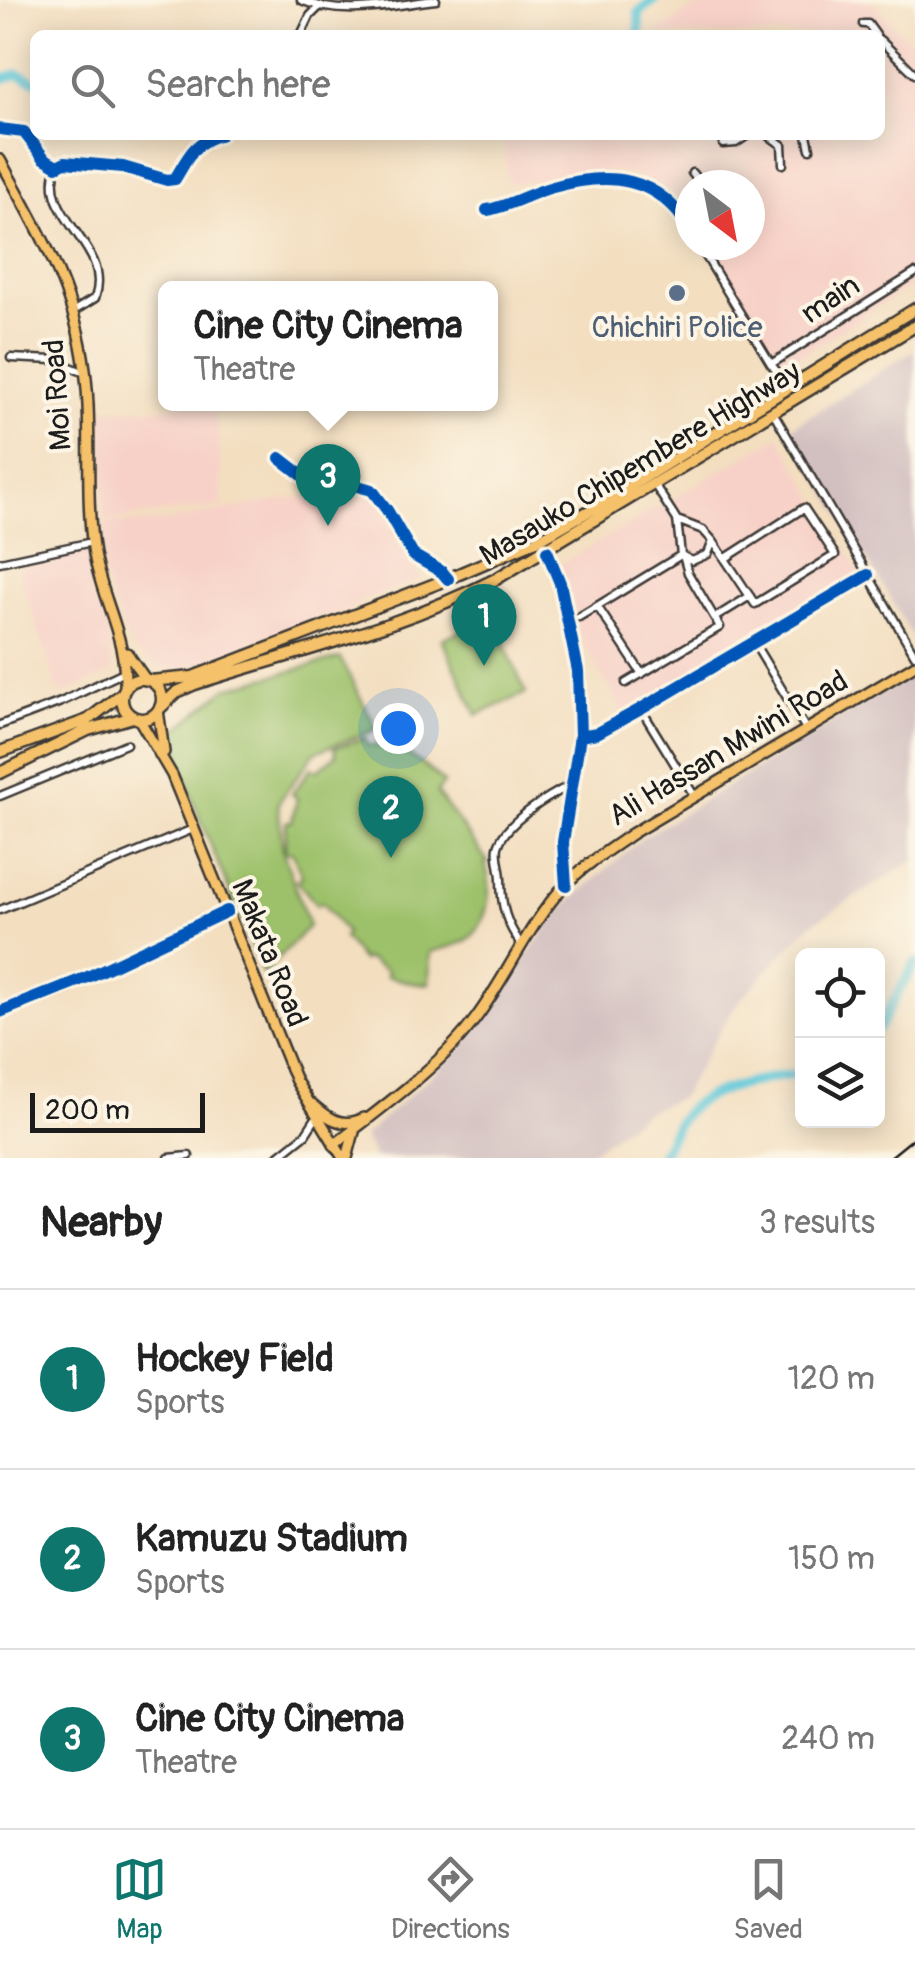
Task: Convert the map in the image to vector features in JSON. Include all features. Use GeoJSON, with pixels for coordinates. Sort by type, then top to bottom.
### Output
{"type":"FeatureCollection","features":[{"type":"Feature","properties":{"kind":"highway","name":"Masauko Chipembere Highway"},"geometry":{"type":"LineString","coordinates":[[148,680],[194,676],[513,552],[565,525],[915,309]]}},
{"type":"Feature","properties":{"kind":"highway","name":"Masauko Chipembere Highway"},"geometry":{"type":"LineString","coordinates":[[159,709],[177,692],[195,684],[364,636],[440,606],[546,551],[915,326]]}},
{"type":"Feature","properties":{"kind":"highway"},"geometry":{"type":"LineString","coordinates":[[440,606],[443,581]]}},
{"type":"Feature","properties":{"kind":"highway"},"geometry":{"type":"LineString","coordinates":[[0,752],[88,720],[134,681],[148,680],[160,690],[159,709],[146,718],[88,730],[0,773]]}},
{"type":"Feature","properties":{"kind":"highway"},"geometry":{"type":"LineString","coordinates":[[124,691],[124,707],[136,718]]}},
{"type":"Feature","properties":{"kind":"main road","name":"Moi Road"},"geometry":{"type":"LineString","coordinates":[[0,160],[59,269],[74,311],[85,373],[92,542],[122,641]]}},
{"type":"Feature","properties":{"kind":"main road"},"geometry":{"type":"LineString","coordinates":[[122,641],[124,691]]}},
{"type":"Feature","properties":{"kind":"main road"},"geometry":{"type":"LineString","coordinates":[[122,641],[148,680]]}},
{"type":"Feature","properties":{"kind":"main road","name":"Ali Hassan Mwini Road"},"geometry":{"type":"LineString","coordinates":[[334,1146],[453,1044],[475,1019],[566,884],[633,833],[915,665]]}},
{"type":"Feature","properties":{"kind":"main road","name":"Makata Road"},"geometry":{"type":"LineString","coordinates":[[159,709],[166,760],[282,1050],[316,1118],[345,1158]]}},
{"type":"Feature","properties":{"kind":"main road","name":"Makata Road"},"geometry":{"type":"LineString","coordinates":[[136,718],[166,760]]}},
{"type":"Feature","properties":{"kind":"main road"},"geometry":{"type":"LineString","coordinates":[[306,1098],[337,1122],[358,1122],[371,1112]]}},
{"type":"Feature","properties":{"kind":"main road"},"geometry":{"type":"LineString","coordinates":[[345,1158],[359,1126]]}},
{"type":"Feature","properties":{"kind":"street"},"geometry":{"type":"LineString","coordinates":[[301,0],[319,7],[360,9],[436,0]]}},
{"type":"Feature","properties":{"kind":"street"},"geometry":{"type":"LineString","coordinates":[[303,30],[319,7]]}},
{"type":"Feature","properties":{"kind":"street"},"geometry":{"type":"LineString","coordinates":[[864,24],[870,30]]}},
{"type":"Feature","properties":{"kind":"street"},"geometry":{"type":"LineString","coordinates":[[885,44],[915,74]]}},
{"type":"Feature","properties":{"kind":"street"},"geometry":{"type":"LineString","coordinates":[[0,129],[24,132],[30,140]]}},
{"type":"Feature","properties":{"kind":"street"},"geometry":{"type":"LineString","coordinates":[[30,140],[44,158],[57,166]]}},
{"type":"Feature","properties":{"kind":"street"},"geometry":{"type":"LineString","coordinates":[[57,166],[65,162],[100,164],[172,180],[189,153],[205,140]]}},
{"type":"Feature","properties":{"kind":"street"},"geometry":{"type":"LineString","coordinates":[[722,144],[740,140]]}},
{"type":"Feature","properties":{"kind":"street"},"geometry":{"type":"LineString","coordinates":[[775,140],[782,145],[783,164]]}},
{"type":"Feature","properties":{"kind":"street"},"geometry":{"type":"LineString","coordinates":[[807,140],[810,149]]}},
{"type":"Feature","properties":{"kind":"street"},"geometry":{"type":"LineString","coordinates":[[57,166],[55,196],[96,261],[100,274],[95,298],[74,311]]}},
{"type":"Feature","properties":{"kind":"street"},"geometry":{"type":"LineString","coordinates":[[487,210],[515,204],[553,187],[610,179],[635,182],[658,192],[675,208]]}},
{"type":"Feature","properties":{"kind":"street"},"geometry":{"type":"LineString","coordinates":[[708,260],[788,386]]}},
{"type":"Feature","properties":{"kind":"street","name":"main"},"geometry":{"type":"LineString","coordinates":[[771,364],[915,273]]}},
{"type":"Feature","properties":{"kind":"street"},"geometry":{"type":"LineString","coordinates":[[12,358],[54,360],[85,373]]}},
{"type":"Feature","properties":{"kind":"street"},"geometry":{"type":"LineString","coordinates":[[772,412],[915,655]]}},
{"type":"Feature","properties":{"kind":"street"},"geometry":{"type":"LineString","coordinates":[[280,458],[311,482],[355,483],[372,490],[388,510],[412,555],[443,581]]}},
{"type":"Feature","properties":{"kind":"street"},"geometry":{"type":"LineString","coordinates":[[626,683],[720,624],[688,574],[677,520],[654,484]]}},
{"type":"Feature","properties":{"kind":"street"},"geometry":{"type":"LineString","coordinates":[[677,520],[703,530],[726,558],[754,604],[833,557],[834,552],[804,508],[726,558]]}},
{"type":"Feature","properties":{"kind":"street"},"geometry":{"type":"LineString","coordinates":[[579,617],[683,557],[698,560],[708,554],[713,541]]}},
{"type":"Feature","properties":{"kind":"street"},"geometry":{"type":"LineString","coordinates":[[0,562],[92,542]]}},
{"type":"Feature","properties":{"kind":"street"},"geometry":{"type":"LineString","coordinates":[[546,551],[560,582],[578,672],[580,736],[563,842],[566,884]]}},
{"type":"Feature","properties":{"kind":"street"},"geometry":{"type":"LineString","coordinates":[[580,736],[596,733],[642,709],[868,574]]}},
{"type":"Feature","properties":{"kind":"street"},"geometry":{"type":"LineString","coordinates":[[716,617],[750,596]]}},
{"type":"Feature","properties":{"kind":"street"},"geometry":{"type":"LineString","coordinates":[[598,606],[642,674]]}},
{"type":"Feature","properties":{"kind":"street"},"geometry":{"type":"LineString","coordinates":[[754,642],[806,729]]}},
{"type":"Feature","properties":{"kind":"street"},"geometry":{"type":"LineString","coordinates":[[0,725],[62,702],[126,671]]}},
{"type":"Feature","properties":{"kind":"street"},"geometry":{"type":"LineString","coordinates":[[642,709],[694,797]]}},
{"type":"Feature","properties":{"kind":"street"},"geometry":{"type":"LineString","coordinates":[[0,796],[126,744]]}},
{"type":"Feature","properties":{"kind":"street"},"geometry":{"type":"LineString","coordinates":[[522,946],[506,924],[498,848],[510,828],[536,805],[572,784]]}},
{"type":"Feature","properties":{"kind":"street"},"geometry":{"type":"LineString","coordinates":[[0,910],[193,829]]}},
{"type":"Feature","properties":{"kind":"street"},"geometry":{"type":"LineString","coordinates":[[0,1012],[90,976],[227,911]]}},
{"type":"Feature","properties":{"kind":"street"},"geometry":{"type":"LineString","coordinates":[[276,1158],[305,1135],[316,1118]]}},
{"type":"Feature","properties":{"kind":"street"},"geometry":{"type":"LineString","coordinates":[[169,1158],[189,1156]]}},
{"type":"Feature","properties":{"kind":"shaded area"},"geometry":{"type":"Polygon","coordinates":[[[708,0],[870,0],[915,47],[915,284],[784,365],[720,261],[765,260],[765,170],[675,170],[675,197],[639,176],[613,171],[508,184],[503,140],[885,140],[885,30],[659,30],[708,0]]]}},
{"type":"Feature","properties":{"kind":"shaded area"},"geometry":{"type":"Polygon","coordinates":[[[915,350],[915,640],[789,429],[915,350]]]}},
{"type":"Feature","properties":{"kind":"shaded area"},"geometry":{"type":"Polygon","coordinates":[[[102,409],[216,411],[223,506],[104,520],[102,409]]]}},
{"type":"Feature","properties":{"kind":"shaded area"},"geometry":{"type":"Polygon","coordinates":[[[779,436],[860,573],[625,714],[578,635],[569,587],[560,565],[779,436]]]}},
{"type":"Feature","properties":{"kind":"shaded area"},"geometry":{"type":"Polygon","coordinates":[[[356,487],[381,502],[399,544],[421,579],[193,668],[161,668],[137,653],[125,634],[106,582],[102,560],[104,523],[160,522],[356,487]]]}},
{"type":"Feature","properties":{"kind":"shaded area"},"geometry":{"type":"Polygon","coordinates":[[[84,545],[107,626],[112,672],[59,695],[18,568],[84,545]]]}},
{"type":"Feature","properties":{"kind":"shaded area"},"geometry":{"type":"Polygon","coordinates":[[[915,673],[915,860],[810,925],[734,1007],[681,1097],[645,1112],[583,1158],[374,1158],[364,1136],[463,1047],[558,912],[642,838],[915,673]]]}},
{"type":"Feature","properties":{"kind":"green space"},"geometry":{"type":"Polygon","coordinates":[[[492,616],[526,693],[477,715],[442,639],[492,616]]]}},
{"type":"Feature","properties":{"kind":"green space"},"geometry":{"type":"Polygon","coordinates":[[[340,658],[377,729],[315,752],[278,803],[283,852],[309,926],[263,974],[193,801],[172,733],[227,688],[340,658]]]}},
{"type":"Feature","properties":{"kind":"green space"},"geometry":{"type":"Polygon","coordinates":[[[365,738],[367,745],[409,756],[444,783],[437,793],[488,862],[488,897],[483,919],[461,943],[430,952],[429,983],[386,976],[387,971],[367,959],[362,961],[322,902],[317,905],[297,881],[302,877],[293,853],[285,852],[286,822],[292,821],[297,798],[292,794],[311,768],[317,771],[336,755],[334,748],[365,738]]]}},
{"type":"Feature","properties":{"kind":"waterway"},"geometry":{"type":"LineString","coordinates":[[639,30],[639,12],[654,0]]}},
{"type":"Feature","properties":{"kind":"waterway"},"geometry":{"type":"LineString","coordinates":[[0,79],[18,74],[30,79]]}},
{"type":"Feature","properties":{"kind":"waterway"},"geometry":{"type":"LineString","coordinates":[[885,1016],[915,963]]}},
{"type":"Feature","properties":{"kind":"waterway"},"geometry":{"type":"LineString","coordinates":[[660,1158],[680,1120],[698,1102],[743,1085],[795,1075]]}},
{"type":"Feature","properties":{"kind":"railway"},"geometry":{"type":"LineString","coordinates":[[889,1158],[915,1137]]}},
{"type":"Feature","properties":{"kind":"cycle path"},"geometry":{"type":"LineString","coordinates":[[0,129],[24,132],[30,140]]}},
{"type":"Feature","properties":{"kind":"cycle path"},"geometry":{"type":"LineString","coordinates":[[30,140],[44,158],[57,166],[65,162],[123,167],[167,180],[175,179],[188,157],[208,140]]}},
{"type":"Feature","properties":{"kind":"cycle path"},"geometry":{"type":"LineString","coordinates":[[487,210],[553,187],[594,179],[613,179],[648,188],[675,209]]}},
{"type":"Feature","properties":{"kind":"cycle path"},"geometry":{"type":"LineString","coordinates":[[280,458],[311,482],[336,480],[372,490],[413,555],[448,579]]}},
{"type":"Feature","properties":{"kind":"cycle path"},"geometry":{"type":"LineString","coordinates":[[547,551],[560,583],[578,671],[580,736],[563,842],[566,885]]}},
{"type":"Feature","properties":{"kind":"cycle path"},"geometry":{"type":"LineString","coordinates":[[580,736],[597,733],[641,709],[868,575]]}},
{"type":"Feature","properties":{"kind":"cycle path"},"geometry":{"type":"LineString","coordinates":[[0,1012],[90,976],[227,911]]}},
{"type":"Feature","properties":{"kind":"place","name":"Chichiri Police"},"geometry":{"type":"Point","coordinates":[677,293]}},
{"type":"Feature","properties":{"kind":"place","name":"Cine City Cinema"},"geometry":{"type":"Point","coordinates":[328,526]}},
{"type":"Feature","properties":{"kind":"place","name":"Hockey Field"},"geometry":{"type":"Point","coordinates":[484,666]}},
{"type":"Feature","properties":{"kind":"place","name":"Kamuzu Stadium"},"geometry":{"type":"Point","coordinates":[391,858]}}]}
